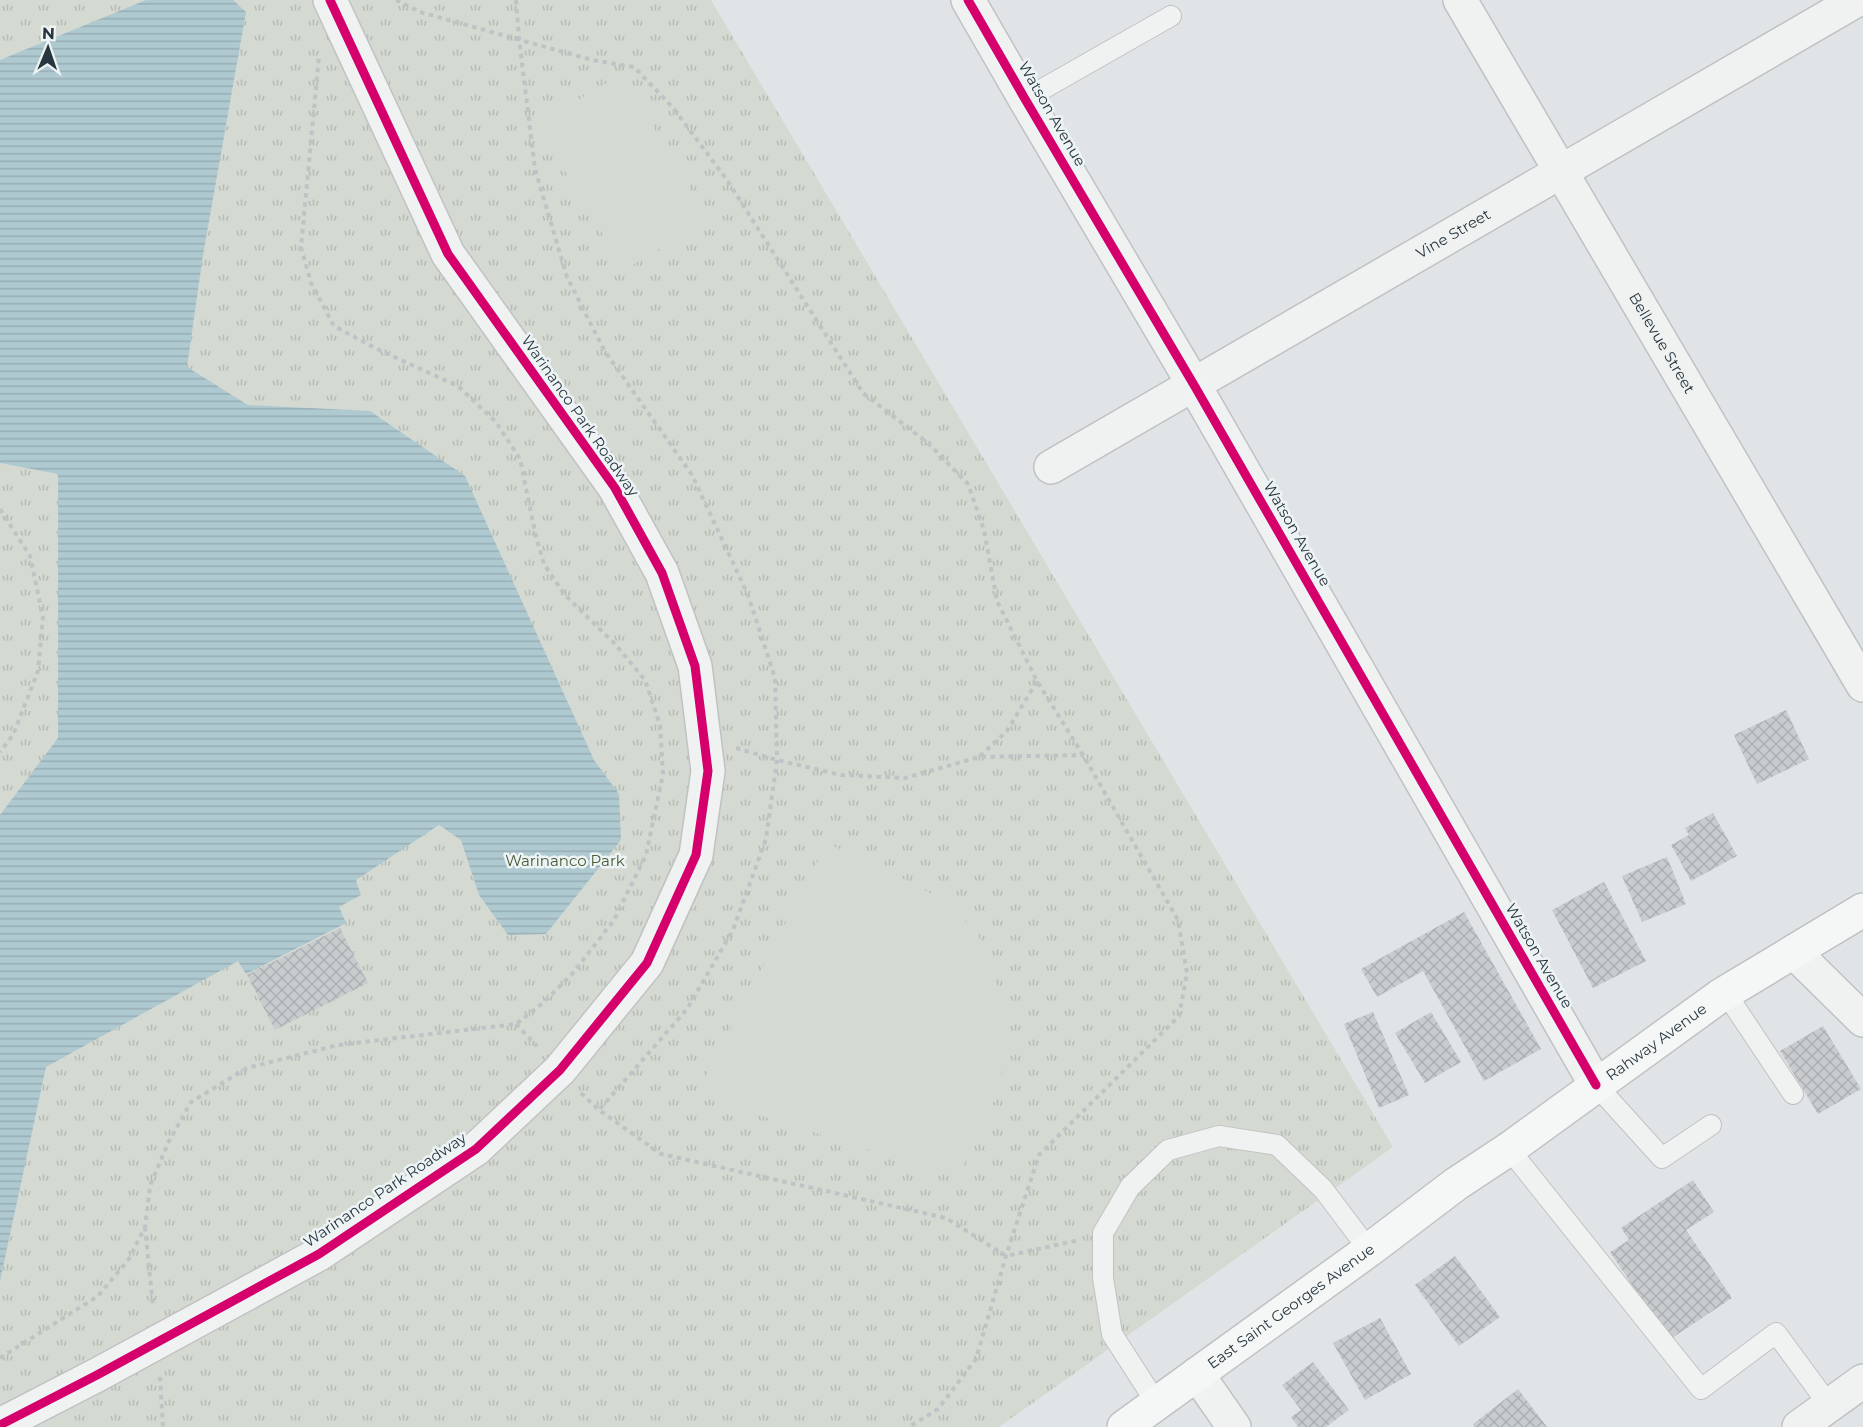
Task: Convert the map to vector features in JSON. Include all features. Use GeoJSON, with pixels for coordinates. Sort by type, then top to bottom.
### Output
{"type":"FeatureCollection","features":[{"type":"Feature","properties":{"kind":"main road","name":"Rahway Avenue"},"geometry":{"type":"LineString","coordinates":[[1456,1184],[1509,1149],[1725,992],[1863,910]]}},
{"type":"Feature","properties":{"kind":"main road","name":"East Saint Georges Avenue"},"geometry":{"type":"LineString","coordinates":[[1124,1427],[1369,1250],[1456,1184]]}},
{"type":"Feature","properties":{"kind":"street","name":"Warinanco Park Roadway"},"geometry":{"type":"LineString","coordinates":[[0,1425],[107,1370],[319,1254],[476,1149],[560,1070],[647,963],[696,855],[708,771],[695,666],[662,573],[615,488],[448,254],[330,0]]}},
{"type":"Feature","properties":{"kind":"street","name":"Watson Avenue"},"geometry":{"type":"LineString","coordinates":[[968,0],[1194,385],[1596,1085]]}},
{"type":"Feature","properties":{"kind":"street","name":"Bellevue Street"},"geometry":{"type":"LineString","coordinates":[[1460,0],[1863,685]]}},
{"type":"Feature","properties":{"kind":"street","name":"Vine Street"},"geometry":{"type":"LineString","coordinates":[[1051,467],[1857,0]]}},
{"type":"Feature","properties":{"kind":"street"},"geometry":{"type":"LineString","coordinates":[[1794,952],[1863,1020]]}},
{"type":"Feature","properties":{"kind":"street"},"geometry":{"type":"LineString","coordinates":[[1197,1374],[1234,1427]]}},
{"type":"Feature","properties":{"kind":"street"},"geometry":{"type":"LineString","coordinates":[[1799,1427],[1863,1381]]}},
{"type":"Feature","properties":{"kind":"lane"},"geometry":{"type":"LineString","coordinates":[[1025,99],[1171,16]]}},
{"type":"Feature","properties":{"kind":"lane"},"geometry":{"type":"LineString","coordinates":[[1725,992],[1793,1094]]}},
{"type":"Feature","properties":{"kind":"lane"},"geometry":{"type":"LineString","coordinates":[[1596,1085],[1662,1158],[1711,1125]]}},
{"type":"Feature","properties":{"kind":"lane"},"geometry":{"type":"LineString","coordinates":[[1157,1404],[1112,1334],[1103,1278],[1103,1233],[1130,1187],[1168,1150],[1219,1137],[1277,1145],[1323,1189],[1369,1250]]}},
{"type":"Feature","properties":{"kind":"lane"},"geometry":{"type":"LineString","coordinates":[[1509,1149],[1701,1389],[1776,1333],[1829,1405]]}},
{"type":"Feature","properties":{"kind":"path"},"geometry":{"type":"LineString","coordinates":[[396,0],[420,12],[592,60],[634,67],[674,108],[727,180],[863,393],[928,443],[968,484],[984,530],[997,601],[1037,681],[1083,755],[1178,920],[1188,973],[1179,1016],[1039,1155],[976,1359],[938,1409],[909,1427]]}},
{"type":"Feature","properties":{"kind":"path"},"geometry":{"type":"LineString","coordinates":[[0,1358],[98,1296],[129,1259],[145,1227],[150,1186],[168,1143],[191,1102],[247,1068],[338,1045],[516,1024],[543,1003],[573,974],[614,920],[646,855],[663,774],[660,725],[645,680],[615,644],[564,594],[544,564],[520,459],[496,422],[458,386],[377,349],[334,326],[311,283],[301,247],[320,49]]}},
{"type":"Feature","properties":{"kind":"path"},"geometry":{"type":"LineString","coordinates":[[0,509],[30,556],[43,617],[38,671],[13,735],[0,752]]}},
{"type":"Feature","properties":{"kind":"path"},"geometry":{"type":"LineString","coordinates":[[979,757],[1007,730],[1037,681]]}},
{"type":"Feature","properties":{"kind":"path"},"geometry":{"type":"LineString","coordinates":[[661,742],[704,742],[741,749],[841,775],[905,778],[979,757],[1083,755]]}},
{"type":"Feature","properties":{"kind":"path"},"geometry":{"type":"LineString","coordinates":[[516,1024],[599,1110],[661,1154],[946,1218],[1006,1256],[1071,1243],[1103,1233]]}},
{"type":"Feature","properties":{"kind":"green space","name":"Warinanco Park"},"geometry":{"type":"Polygon","coordinates":[[[0,0],[711,0],[1393,1147],[999,1427],[0,1427],[0,0]]]}},
{"type":"Feature","properties":{"kind":"green space"},"geometry":{"type":"Polygon","coordinates":[[[622,74],[708,220],[624,270],[537,124],[622,74]]]}},
{"type":"Feature","properties":{"kind":"green space"},"geometry":{"type":"Polygon","coordinates":[[[827,843],[893,873],[939,898],[977,932],[1006,1008],[1001,1086],[958,1178],[696,1095],[827,843]]]}},
{"type":"Feature","properties":{"kind":"water"},"geometry":{"type":"Polygon","coordinates":[[[146,0],[233,0],[246,12],[203,255],[187,367],[248,405],[370,411],[465,476],[594,760],[619,794],[621,840],[546,934],[508,935],[479,895],[461,840],[439,825],[356,880],[361,895],[339,907],[346,923],[246,974],[238,961],[46,1067],[0,1281],[0,815],[58,738],[58,474],[0,463],[0,60],[146,0]]]}},
{"type":"Feature","properties":{"kind":"building"},"geometry":{"type":"Polygon","coordinates":[[[1786,710],[1809,759],[1757,784],[1734,735],[1786,710]]]}},
{"type":"Feature","properties":{"kind":"building"},"geometry":{"type":"Polygon","coordinates":[[[1713,813],[1737,856],[1691,881],[1671,845],[1689,835],[1685,828],[1713,813]]]}},
{"type":"Feature","properties":{"kind":"building"},"geometry":{"type":"Polygon","coordinates":[[[1667,857],[1686,904],[1642,922],[1622,876],[1667,857]]]}},
{"type":"Feature","properties":{"kind":"building"},"geometry":{"type":"Polygon","coordinates":[[[1604,882],[1646,961],[1593,988],[1552,910],[1604,882]]]}},
{"type":"Feature","properties":{"kind":"building"},"geometry":{"type":"Polygon","coordinates":[[[1464,912],[1541,1049],[1484,1081],[1423,971],[1377,997],[1361,969],[1464,912]]]}},
{"type":"Feature","properties":{"kind":"building"},"geometry":{"type":"Polygon","coordinates":[[[340,928],[368,983],[275,1030],[247,975],[340,928]]]}},
{"type":"Feature","properties":{"kind":"building"},"geometry":{"type":"Polygon","coordinates":[[[1373,1012],[1409,1095],[1379,1108],[1344,1024],[1373,1012]]]}},
{"type":"Feature","properties":{"kind":"building"},"geometry":{"type":"Polygon","coordinates":[[[1431,1012],[1461,1062],[1425,1083],[1395,1033],[1431,1012]]]}},
{"type":"Feature","properties":{"kind":"building"},"geometry":{"type":"Polygon","coordinates":[[[1823,1026],[1861,1089],[1818,1114],[1780,1051],[1823,1026]]]}},
{"type":"Feature","properties":{"kind":"building"},"geometry":{"type":"Polygon","coordinates":[[[1693,1180],[1714,1212],[1686,1230],[1732,1298],[1669,1340],[1610,1252],[1629,1240],[1621,1228],[1693,1180]]]}},
{"type":"Feature","properties":{"kind":"building"},"geometry":{"type":"Polygon","coordinates":[[[1455,1256],[1500,1317],[1459,1346],[1415,1285],[1455,1256]]]}},
{"type":"Feature","properties":{"kind":"building"},"geometry":{"type":"Polygon","coordinates":[[[1380,1318],[1411,1374],[1365,1400],[1333,1343],[1380,1318]]]}},
{"type":"Feature","properties":{"kind":"building"},"geometry":{"type":"Polygon","coordinates":[[[1313,1362],[1349,1410],[1326,1427],[1298,1427],[1291,1417],[1301,1410],[1282,1385],[1313,1362]]]}},
{"type":"Feature","properties":{"kind":"building"},"geometry":{"type":"Polygon","coordinates":[[[1518,1389],[1547,1427],[1475,1427],[1473,1424],[1518,1389]]]}},
{"type":"Feature","properties":{"kind":"cycle path"},"geometry":{"type":"LineString","coordinates":[[0,1425],[319,1254],[476,1149],[560,1070],[647,963],[696,855],[708,771],[695,666],[662,573],[615,488],[448,254],[330,0]]}},
{"type":"Feature","properties":{"kind":"cycle path"},"geometry":{"type":"LineString","coordinates":[[968,0],[1194,385],[1596,1085]]}}]}
